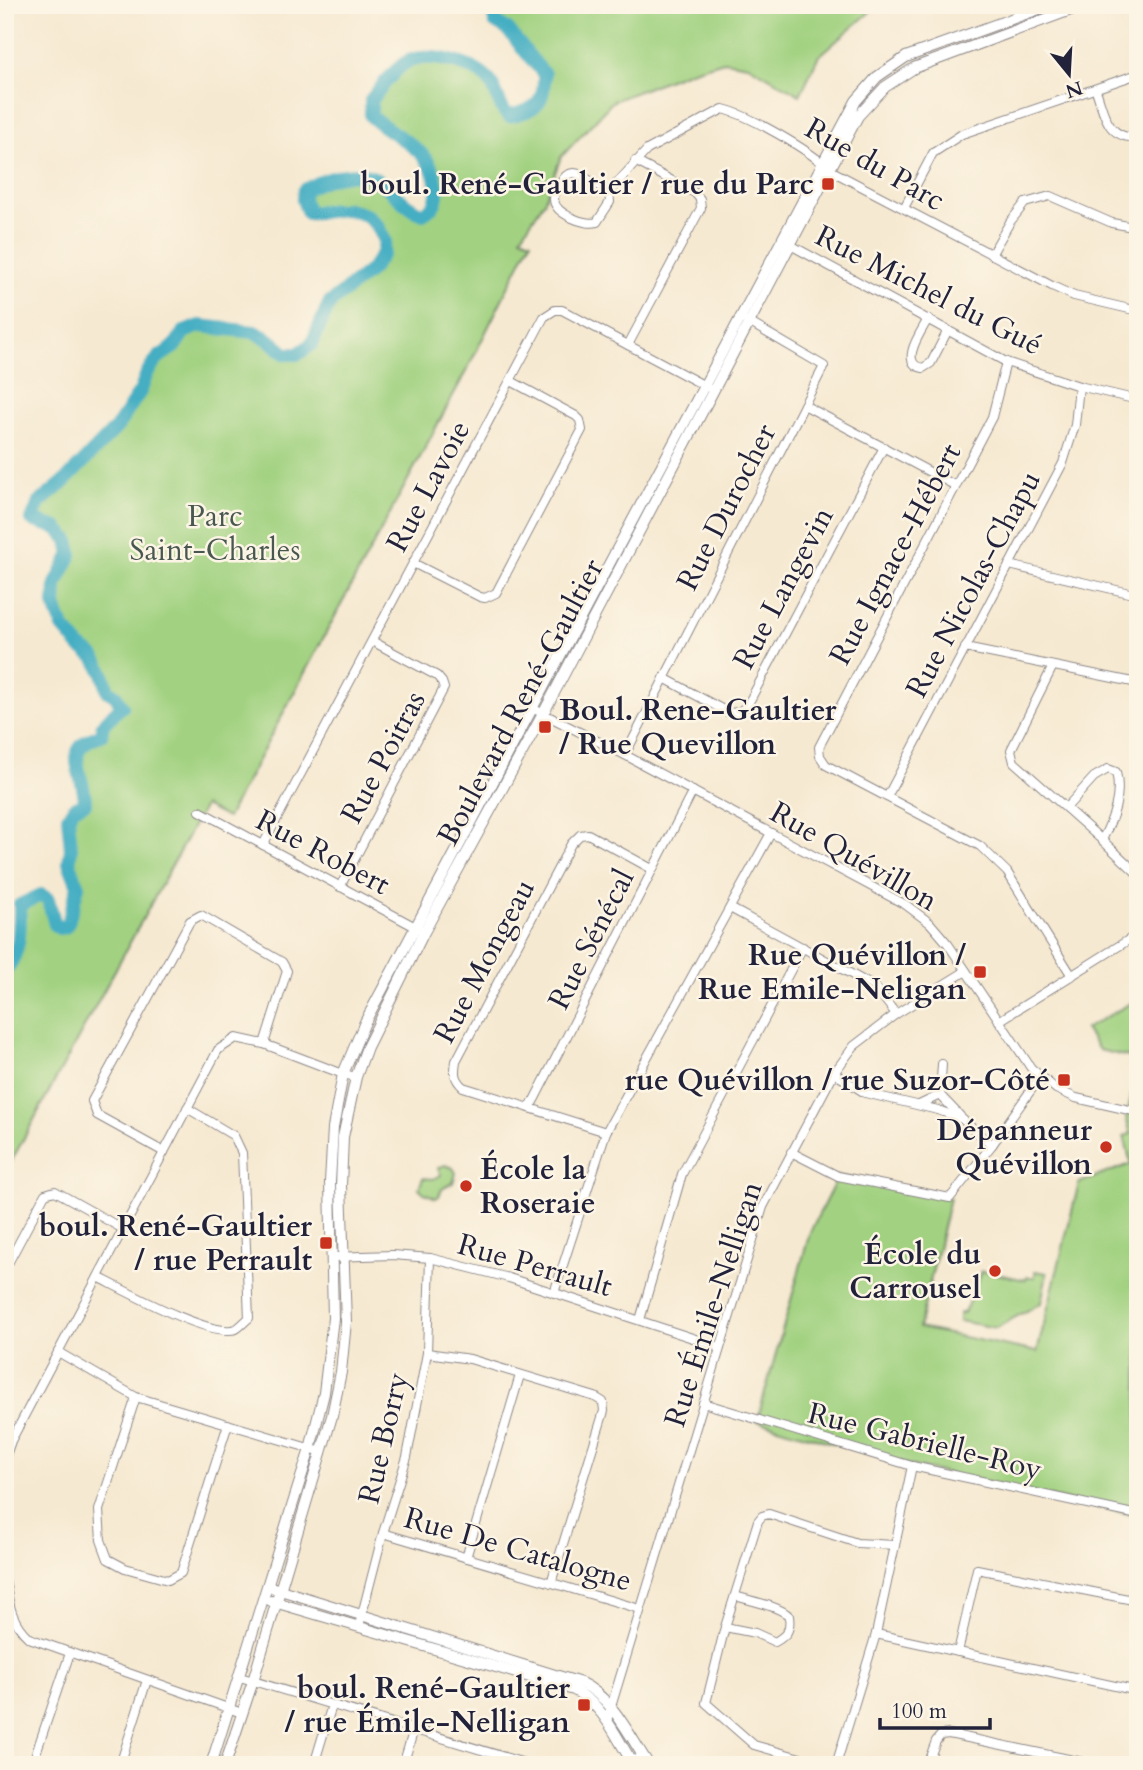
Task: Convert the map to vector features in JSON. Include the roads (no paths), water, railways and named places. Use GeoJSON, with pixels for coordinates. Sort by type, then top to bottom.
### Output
{"type":"FeatureCollection","features":[{"type":"Feature","properties":{"kind":"street","name":"Boulevard René-Gaultier"},"geometry":{"type":"LineString","coordinates":[[827,167],[856,101],[877,77],[891,66],[906,57],[1050,5]]}},
{"type":"Feature","properties":{"kind":"street","name":"Boulevard René-Gaultier"},"geometry":{"type":"LineString","coordinates":[[225,1765],[322,1452],[341,1372],[346,1322],[341,1186],[343,1137],[356,1077],[419,929],[532,708],[746,320],[827,167],[858,116],[885,87],[914,68],[1084,5]]}},
{"type":"Feature","properties":{"kind":"street"},"geometry":{"type":"LineString","coordinates":[[904,208],[933,153],[962,134],[1138,74]]}},
{"type":"Feature","properties":{"kind":"street"},"geometry":{"type":"LineString","coordinates":[[1096,90],[1110,128],[1121,136],[1138,138]]}},
{"type":"Feature","properties":{"kind":"street","name":"Rue du Parc"},"geometry":{"type":"LineString","coordinates":[[609,192],[635,161],[653,146],[723,109],[743,116],[814,155],[827,167],[1074,296],[1138,312]]}},
{"type":"Feature","properties":{"kind":"street"},"geometry":{"type":"LineString","coordinates":[[628,345],[701,208],[700,199],[695,193],[635,161]]}},
{"type":"Feature","properties":{"kind":"street"},"geometry":{"type":"LineString","coordinates":[[574,173],[588,178],[609,192],[610,202],[601,219],[592,224],[586,224],[560,210],[554,201],[564,177],[574,173]]}},
{"type":"Feature","properties":{"kind":"street"},"geometry":{"type":"LineString","coordinates":[[991,255],[1010,222],[1025,203],[1050,196],[1112,223],[1138,228]]}},
{"type":"Feature","properties":{"kind":"street","name":"Rue Michel du Gué"},"geometry":{"type":"LineString","coordinates":[[786,242],[1006,362],[1079,386],[1138,400]]}},
{"type":"Feature","properties":{"kind":"street","name":"Rue Lavoie"},"geometry":{"type":"LineString","coordinates":[[263,845],[544,317],[555,310],[562,310],[708,388]]}},
{"type":"Feature","properties":{"kind":"street"},"geometry":{"type":"LineString","coordinates":[[928,319],[911,353],[912,362],[917,367],[929,367],[948,330]]}},
{"type":"Feature","properties":{"kind":"street","name":"Rue Durocher"},"geometry":{"type":"LineString","coordinates":[[625,755],[824,366],[746,320]]}},
{"type":"Feature","properties":{"kind":"street","name":"Rue Ignace-Hébert"},"geometry":{"type":"LineString","coordinates":[[1006,362],[992,417],[819,747],[820,756],[826,765],[980,846],[1007,872],[1072,976]]}},
{"type":"Feature","properties":{"kind":"street"},"geometry":{"type":"LineString","coordinates":[[414,563],[485,598],[496,593],[583,430],[576,416],[510,380]]}},
{"type":"Feature","properties":{"kind":"street","name":"Rue Nicolas-Chapu"},"geometry":{"type":"LineString","coordinates":[[887,797],[1063,463],[1075,425],[1079,386]]}},
{"type":"Feature","properties":{"kind":"street","name":"Boulevard René-Gaultier"},"geometry":{"type":"LineString","coordinates":[[211,1765],[310,1449],[329,1367],[333,1318],[330,1182],[332,1136],[343,1074],[365,1022],[543,714],[708,388]]}},
{"type":"Feature","properties":{"kind":"street"},"geometry":{"type":"LineString","coordinates":[[804,405],[956,486]]}},
{"type":"Feature","properties":{"kind":"street","name":"Rue Langevin"},"geometry":{"type":"LineString","coordinates":[[664,678],[729,713],[739,712],[747,706],[884,447]]}},
{"type":"Feature","properties":{"kind":"street"},"geometry":{"type":"LineString","coordinates":[[1138,492],[1138,506]]}},
{"type":"Feature","properties":{"kind":"street"},"geometry":{"type":"LineString","coordinates":[[1009,565],[1138,595]]}},
{"type":"Feature","properties":{"kind":"street","name":"Rue Poitras"},"geometry":{"type":"LineString","coordinates":[[340,887],[444,688],[436,676],[372,641]]}},
{"type":"Feature","properties":{"kind":"street"},"geometry":{"type":"LineString","coordinates":[[965,648],[1138,683]]}},
{"type":"Feature","properties":{"kind":"street"},"geometry":{"type":"LineString","coordinates":[[1054,666],[1010,752],[1014,762],[1138,874]]}},
{"type":"Feature","properties":{"kind":"street","name":"Rue Quévillon"},"geometry":{"type":"LineString","coordinates":[[532,708],[905,905],[930,923],[966,971],[1031,1068],[1056,1089],[1076,1098],[1138,1112]]}},
{"type":"Feature","properties":{"kind":"street"},"geometry":{"type":"LineString","coordinates":[[1066,808],[1094,777],[1108,769],[1116,772],[1118,789],[1113,819],[1102,840]]}},
{"type":"Feature","properties":{"kind":"street","name":"Rue Sénécal"},"geometry":{"type":"LineString","coordinates":[[530,1108],[693,791]]}},
{"type":"Feature","properties":{"kind":"street","name":"Rue Robert"},"geometry":{"type":"LineString","coordinates":[[200,811],[419,929]]}},
{"type":"Feature","properties":{"kind":"street"},"geometry":{"type":"LineString","coordinates":[[554,1293],[606,1132],[771,833]]}},
{"type":"Feature","properties":{"kind":"street","name":"Rue Mongeau"},"geometry":{"type":"LineString","coordinates":[[606,1132],[463,1087],[456,1081],[454,1072],[456,1061],[571,844],[580,835],[588,834],[652,869]]}},
{"type":"Feature","properties":{"kind":"street"},"geometry":{"type":"LineString","coordinates":[[730,908],[875,987],[896,1014]]}},
{"type":"Feature","properties":{"kind":"street"},"geometry":{"type":"LineString","coordinates":[[164,1152],[97,1115],[92,1101],[190,921],[201,915],[282,962],[287,971],[264,1044]]}},
{"type":"Feature","properties":{"kind":"street"},"geometry":{"type":"LineString","coordinates":[[999,1021],[1138,934]]}},
{"type":"Feature","properties":{"kind":"street"},"geometry":{"type":"LineString","coordinates":[[640,1320],[682,1174],[803,947]]}},
{"type":"Feature","properties":{"kind":"street","name":"Rue Émile-Nelligan"},"geometry":{"type":"LineString","coordinates":[[607,1720],[763,1207],[834,1073],[854,1046],[896,1014],[966,971]]}},
{"type":"Feature","properties":{"kind":"street"},"geometry":{"type":"LineString","coordinates":[[5,1458],[11,1441],[218,1050],[236,1038],[264,1044],[356,1077]]}},
{"type":"Feature","properties":{"kind":"street"},"geometry":{"type":"LineString","coordinates":[[942,1064],[940,1095],[992,1145]]}},
{"type":"Feature","properties":{"kind":"street"},"geometry":{"type":"LineString","coordinates":[[834,1073],[865,1093],[919,1105],[962,1119]]}},
{"type":"Feature","properties":{"kind":"street"},"geometry":{"type":"LineString","coordinates":[[792,1152],[838,1176],[950,1198],[1041,1076]]}},
{"type":"Feature","properties":{"kind":"street"},"geometry":{"type":"LineString","coordinates":[[919,1105],[940,1095]]}},
{"type":"Feature","properties":{"kind":"street"},"geometry":{"type":"LineString","coordinates":[[98,1277],[158,1308],[217,1330],[237,1329],[249,1318],[242,1153],[234,1136],[187,1108]]}},
{"type":"Feature","properties":{"kind":"street"},"geometry":{"type":"LineString","coordinates":[[5,1269],[45,1194],[55,1191],[123,1229]]}},
{"type":"Feature","properties":{"kind":"street","name":"Rue Perrault"},"geometry":{"type":"LineString","coordinates":[[332,1257],[393,1255],[430,1258],[509,1278],[720,1347]]}},
{"type":"Feature","properties":{"kind":"street","name":"Rue Borry"},"geometry":{"type":"LineString","coordinates":[[360,1621],[383,1533],[407,1457],[426,1353],[430,1258]]}},
{"type":"Feature","properties":{"kind":"street"},"geometry":{"type":"LineString","coordinates":[[58,1352],[136,1397],[322,1452]]}},
{"type":"Feature","properties":{"kind":"street"},"geometry":{"type":"LineString","coordinates":[[426,1353],[470,1359],[595,1397],[603,1402],[604,1411],[551,1583]]}},
{"type":"Feature","properties":{"kind":"street"},"geometry":{"type":"LineString","coordinates":[[466,1558],[520,1375]]}},
{"type":"Feature","properties":{"kind":"street"},"geometry":{"type":"LineString","coordinates":[[136,1397],[99,1510],[101,1540],[108,1559],[125,1568],[168,1580],[181,1573],[228,1424]]}},
{"type":"Feature","properties":{"kind":"street","name":"Rue Gabrielle-Roy"},"geometry":{"type":"LineString","coordinates":[[703,1403],[912,1466],[1138,1516]]}},
{"type":"Feature","properties":{"kind":"street"},"geometry":{"type":"LineString","coordinates":[[836,1765],[876,1634],[912,1466]]}},
{"type":"Feature","properties":{"kind":"street"},"geometry":{"type":"LineString","coordinates":[[825,1765],[754,1745],[706,1703],[724,1627],[758,1521],[762,1516],[769,1514],[857,1543],[895,1545]]}},
{"type":"Feature","properties":{"kind":"street","name":"Rue De Catalogne"},"geometry":{"type":"LineString","coordinates":[[383,1533],[640,1609]]}},
{"type":"Feature","properties":{"kind":"street"},"geometry":{"type":"LineString","coordinates":[[958,1652],[977,1569],[1138,1601]]}},
{"type":"Feature","properties":{"kind":"street"},"geometry":{"type":"LineString","coordinates":[[5,1580],[8,1616],[29,1638],[242,1713]]}},
{"type":"Feature","properties":{"kind":"street"},"geometry":{"type":"LineString","coordinates":[[268,1586],[360,1621],[573,1690],[594,1704],[607,1720],[631,1764],[643,1755]]}},
{"type":"Feature","properties":{"kind":"street"},"geometry":{"type":"LineString","coordinates":[[724,1627],[755,1633],[775,1642],[786,1635],[790,1626],[789,1616],[782,1608],[764,1606],[735,1596]]}},
{"type":"Feature","properties":{"kind":"street"},"geometry":{"type":"LineString","coordinates":[[264,1599],[360,1621],[581,1682],[597,1693],[612,1709],[649,1765]]}},
{"type":"Feature","properties":{"kind":"street"},"geometry":{"type":"LineString","coordinates":[[876,1634],[1138,1692]]}},
{"type":"Feature","properties":{"kind":"street"},"geometry":{"type":"LineString","coordinates":[[32,1765],[70,1653]]}},
{"type":"Feature","properties":{"kind":"street"},"geometry":{"type":"LineString","coordinates":[[240,1677],[531,1765]]}},
{"type":"Feature","properties":{"kind":"street"},"geometry":{"type":"LineString","coordinates":[[120,1765],[147,1680]]}},
{"type":"Feature","properties":{"kind":"street"},"geometry":{"type":"LineString","coordinates":[[314,1765],[332,1704]]}},
{"type":"Feature","properties":{"kind":"street"},"geometry":{"type":"LineString","coordinates":[[403,1765],[414,1729]]}},
{"type":"Feature","properties":{"kind":"street"},"geometry":{"type":"LineString","coordinates":[[928,1765],[936,1741],[942,1735],[949,1734],[1097,1765]]}},
{"type":"Feature","properties":{"kind":"street"},"geometry":{"type":"LineString","coordinates":[[490,1765],[493,1753]]}},
{"type":"Feature","properties":{"kind":"waterway"},"geometry":{"type":"LineString","coordinates":[[5,971],[17,948],[20,905],[41,895],[48,899],[55,925],[59,928],[68,923],[78,886],[69,863],[71,849],[68,817],[74,808],[85,803],[77,754],[88,740],[101,735],[103,724],[122,706],[116,696],[108,691],[103,673],[94,657],[80,647],[63,627],[55,606],[56,584],[71,554],[68,540],[57,528],[32,520],[39,503],[65,481],[117,427],[141,390],[147,373],[159,357],[174,347],[184,332],[200,326],[254,332],[268,339],[286,354],[298,354],[312,344],[329,304],[371,270],[383,253],[385,241],[368,216],[348,209],[308,213],[303,200],[304,190],[338,176],[366,175],[380,182],[416,211],[423,214],[433,206],[437,187],[429,163],[412,146],[371,116],[371,100],[400,67],[409,61],[429,58],[465,65],[491,83],[509,116],[526,111],[537,104],[543,92],[544,74],[507,29],[495,22],[493,9],[496,5]]}},
{"type":"Feature","properties":{"kind":"waterway"},"geometry":{"type":"LineString","coordinates":[[524,5],[544,10],[561,5]]}},
{"type":"Feature","properties":{"kind":"place","name":"boul. René-Gaultier / rue du Parc"},"geometry":{"type":"Point","coordinates":[828,184]}},
{"type":"Feature","properties":{"kind":"place","name":"Boul. Rene-Gaultier / Rue Quevillon"},"geometry":{"type":"Point","coordinates":[545,727]}},
{"type":"Feature","properties":{"kind":"place","name":"Rue Quévillon / Rue Emile-Neligan"},"geometry":{"type":"Point","coordinates":[980,972]}},
{"type":"Feature","properties":{"kind":"place","name":"rue Quévillon / rue Suzor-Côté"},"geometry":{"type":"Point","coordinates":[1064,1080]}},
{"type":"Feature","properties":{"kind":"place","name":"Dépanneur Quévillon"},"geometry":{"type":"Point","coordinates":[1106,1147]}},
{"type":"Feature","properties":{"kind":"place","name":"École la Roseraie"},"geometry":{"type":"Point","coordinates":[466,1186]}},
{"type":"Feature","properties":{"kind":"place","name":"boul. René-Gaultier / rue Perrault"},"geometry":{"type":"Point","coordinates":[326,1243]}},
{"type":"Feature","properties":{"kind":"place","name":"École du Carrousel"},"geometry":{"type":"Point","coordinates":[995,1271]}},
{"type":"Feature","properties":{"kind":"place","name":"boul. René-Gaultier / rue Émile-Nelligan"},"geometry":{"type":"Point","coordinates":[584,1705]}},
{"type":"Feature","properties":{"kind":"park label","name":"Parc Saint-Charles"},"geometry":{"type":"Point","coordinates":[215,533]}}]}
